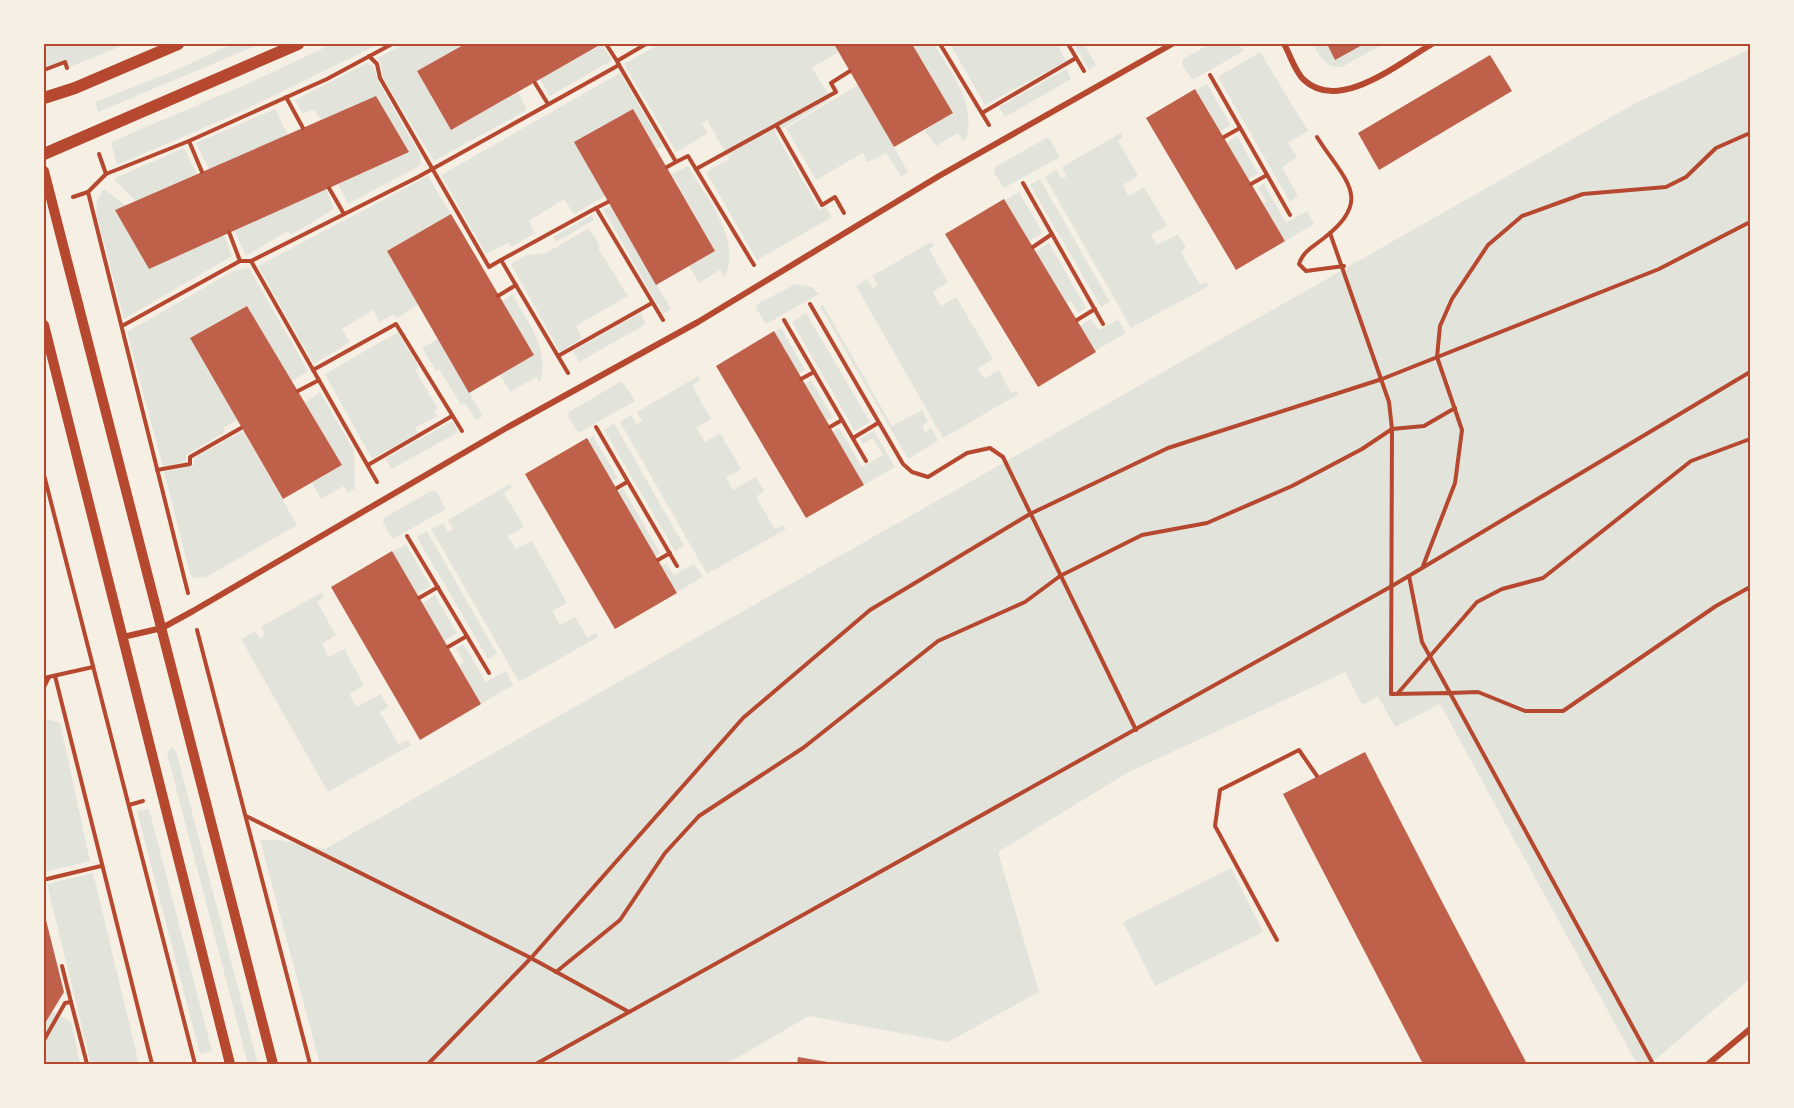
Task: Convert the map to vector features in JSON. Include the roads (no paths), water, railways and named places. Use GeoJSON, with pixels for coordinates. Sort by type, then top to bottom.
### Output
{"type":"FeatureCollection","features":[{"type":"Feature","properties":{"kind":"main road"},"geometry":{"type":"LineString","coordinates":[[44,98],[75,88],[178,44]]}},
{"type":"Feature","properties":{"kind":"main road"},"geometry":{"type":"LineString","coordinates":[[44,154],[298,44]]}},
{"type":"Feature","properties":{"kind":"street"},"geometry":{"type":"LineString","coordinates":[[123,637],[162,628],[472,448],[672,336],[999,142],[1172,44]]}},
{"type":"Feature","properties":{"kind":"street"},"geometry":{"type":"LineString","coordinates":[[1284,44],[1304,80],[1327,92],[1353,90],[1432,44]]}},
{"type":"Feature","properties":{"kind":"street"},"geometry":{"type":"LineString","coordinates":[[44,171],[273,1065]]}},
{"type":"Feature","properties":{"kind":"street"},"geometry":{"type":"LineString","coordinates":[[44,325],[230,1065]]}},
{"type":"Feature","properties":{"kind":"street"},"geometry":{"type":"LineString","coordinates":[[1708,1065],[1750,1029]]}}]}
